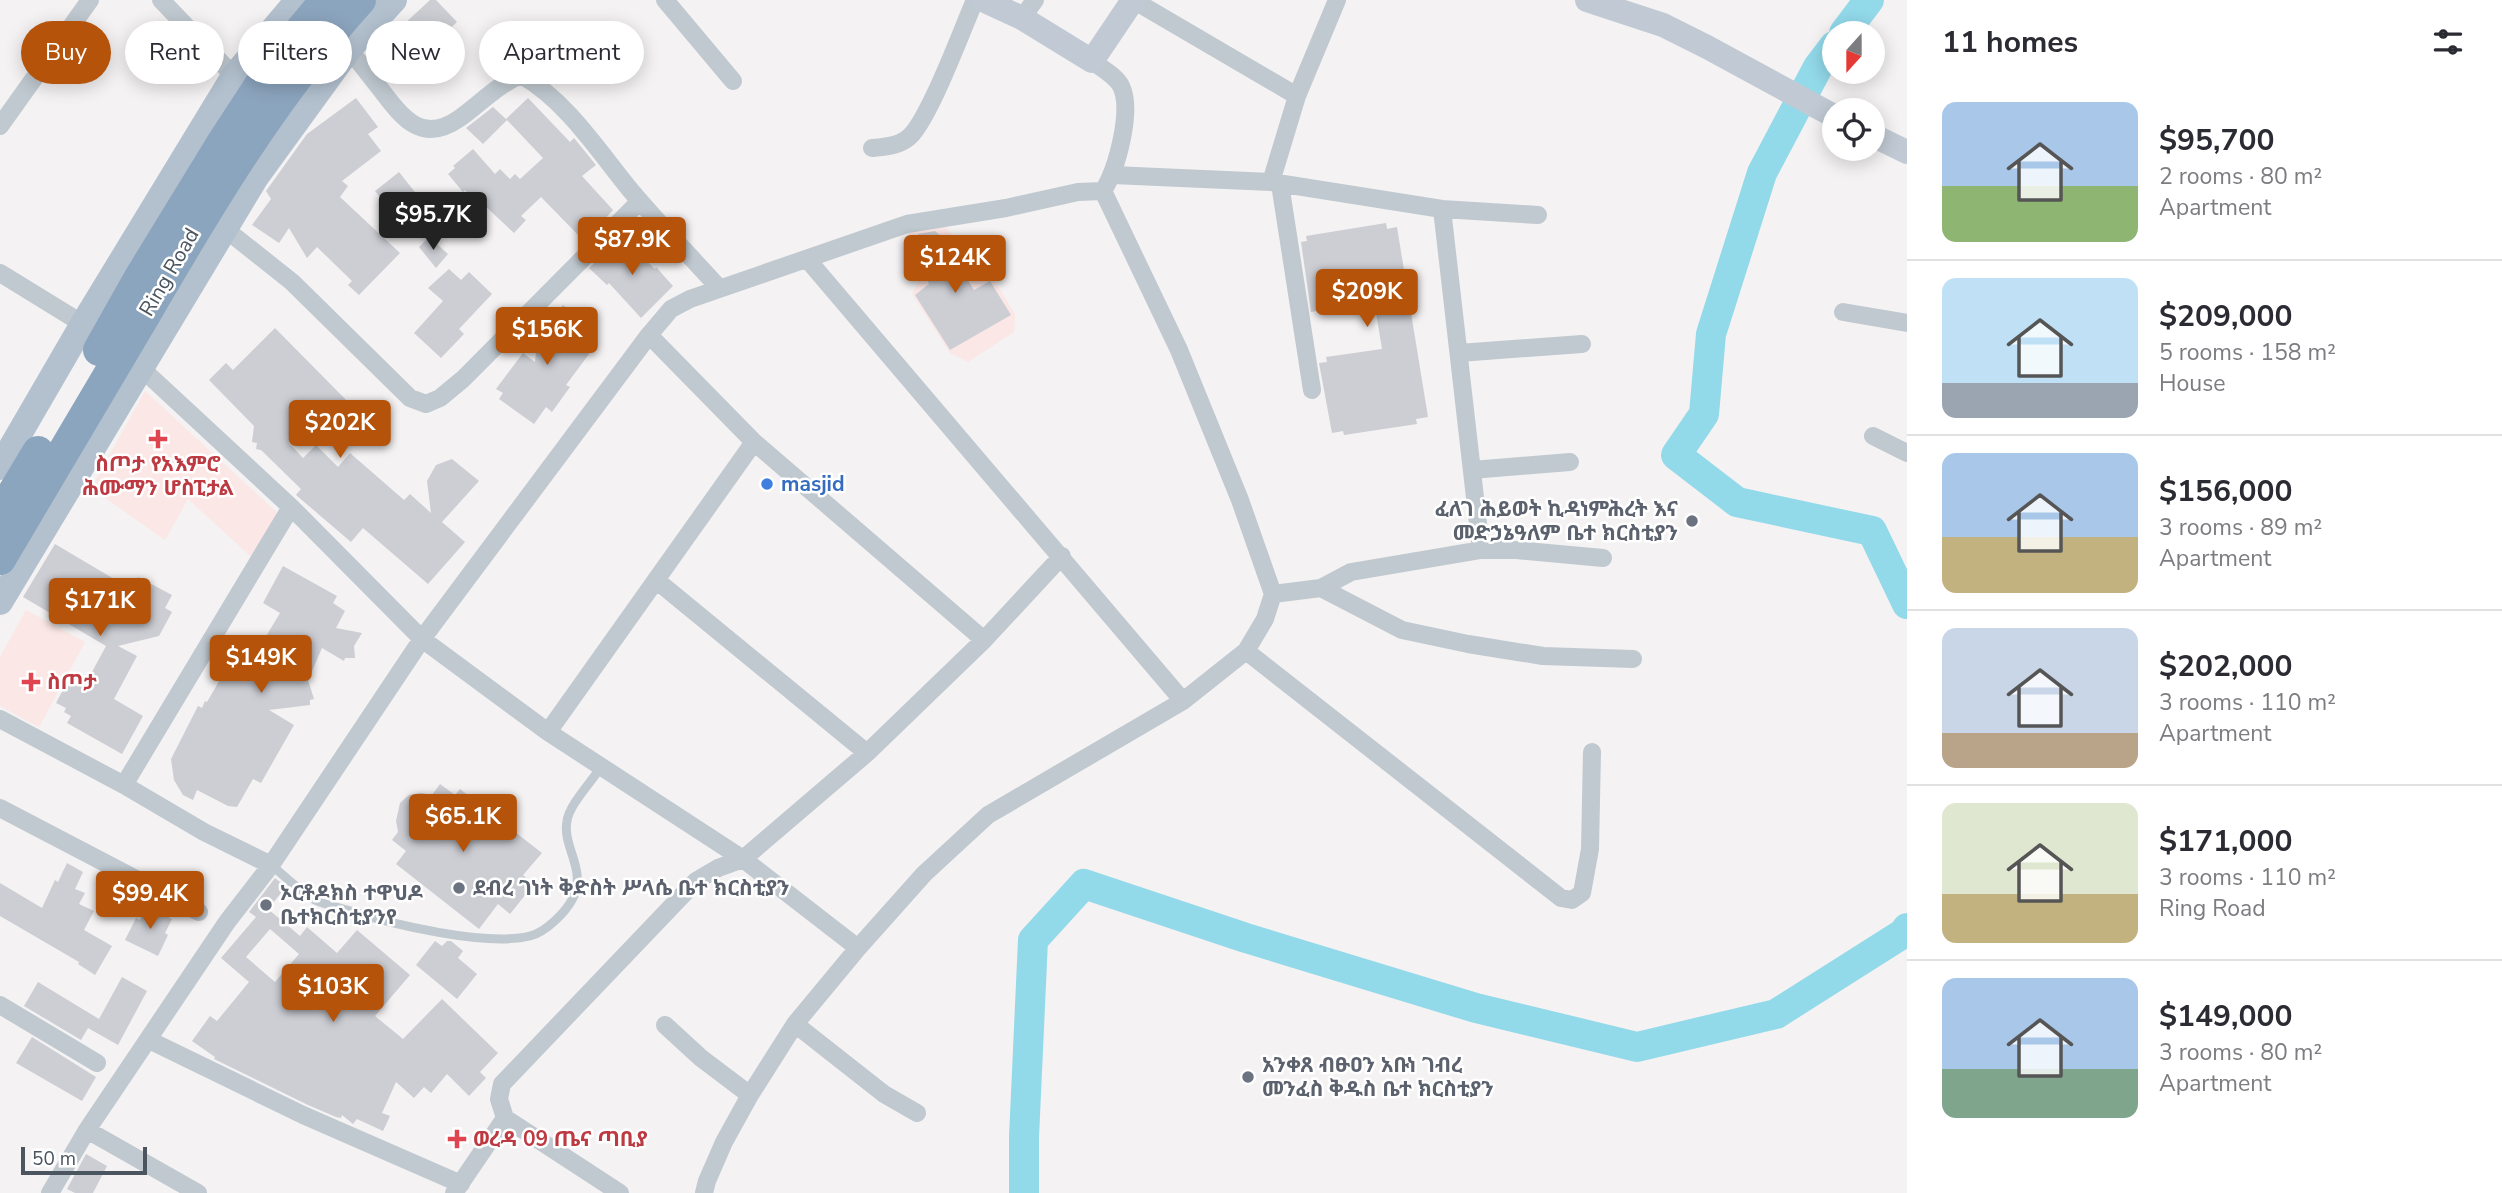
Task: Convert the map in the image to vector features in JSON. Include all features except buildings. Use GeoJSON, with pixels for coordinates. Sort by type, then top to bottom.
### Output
{"type":"FeatureCollection","features":[{"type":"Feature","properties":{"kind":"highway","name":"Ring Road"},"geometry":{"type":"LineString","coordinates":[[0,515],[221,145],[278,59],[326,0]]}},
{"type":"Feature","properties":{"kind":"highway","name":"Ring Road"},"geometry":{"type":"LineString","coordinates":[[0,559],[201,218],[273,109],[329,34],[360,0]]}},
{"type":"Feature","properties":{"kind":"main road"},"geometry":{"type":"LineString","coordinates":[[0,467],[83,324],[234,76],[298,0]]}},
{"type":"Feature","properties":{"kind":"main road"},"geometry":{"type":"LineString","coordinates":[[352,46],[394,0]]}},
{"type":"Feature","properties":{"kind":"main road"},"geometry":{"type":"LineString","coordinates":[[0,602],[224,228],[256,177],[324,84]]}},
{"type":"Feature","properties":{"kind":"street"},"geometry":{"type":"LineString","coordinates":[[0,126],[90,0]]}},
{"type":"Feature","properties":{"kind":"street"},"geometry":{"type":"LineString","coordinates":[[162,0],[234,76]]}},
{"type":"Feature","properties":{"kind":"street"},"geometry":{"type":"LineString","coordinates":[[664,0],[733,80]]}},
{"type":"Feature","properties":{"kind":"street"},"geometry":{"type":"LineString","coordinates":[[872,148],[890,147],[909,138],[925,116],[975,0]]}},
{"type":"Feature","properties":{"kind":"street"},"geometry":{"type":"LineString","coordinates":[[983,0],[1029,9],[1120,83],[1126,99],[1121,141],[1113,175],[1103,191]]}},
{"type":"Feature","properties":{"kind":"street"},"geometry":{"type":"LineString","coordinates":[[1092,61],[1133,0],[1297,96]]}},
{"type":"Feature","properties":{"kind":"street"},"geometry":{"type":"LineString","coordinates":[[1312,390],[1275,183],[1297,96],[1338,0]]}},
{"type":"Feature","properties":{"kind":"street"},"geometry":{"type":"LineString","coordinates":[[1587,0],[1663,25],[1822,109]]}},
{"type":"Feature","properties":{"kind":"street"},"geometry":{"type":"LineString","coordinates":[[352,53],[404,119],[422,129],[440,129],[459,119],[504,82],[521,75],[538,85],[564,110],[640,201],[719,288]]}},
{"type":"Feature","properties":{"kind":"street"},"geometry":{"type":"LineString","coordinates":[[1113,175],[1275,183],[1441,209],[1538,215]]}},
{"type":"Feature","properties":{"kind":"street"},"geometry":{"type":"LineString","coordinates":[[50,1193],[87,1130],[422,639],[671,309],[719,288],[907,224],[1006,208],[1078,192],[1103,191]]}},
{"type":"Feature","properties":{"kind":"street"},"geometry":{"type":"LineString","coordinates":[[704,1193],[724,1142],[795,1024],[924,874],[988,816],[1184,701],[1246,651],[1265,619],[1273,594],[1240,500],[1180,349],[1103,191]]}},
{"type":"Feature","properties":{"kind":"street"},"geometry":{"type":"LineString","coordinates":[[224,228],[292,282],[410,398],[426,404],[440,398],[463,380],[640,201]]}},
{"type":"Feature","properties":{"kind":"street"},"geometry":{"type":"LineString","coordinates":[[1441,209],[1481,550]]}},
{"type":"Feature","properties":{"kind":"street"},"geometry":{"type":"LineString","coordinates":[[807,259],[1184,701]]}},
{"type":"Feature","properties":{"kind":"street"},"geometry":{"type":"LineString","coordinates":[[0,273],[83,324]]}},
{"type":"Feature","properties":{"kind":"street"},"geometry":{"type":"LineString","coordinates":[[1843,312],[1907,323]]}},
{"type":"Feature","properties":{"kind":"street"},"geometry":{"type":"LineString","coordinates":[[649,335],[754,442],[984,640]]}},
{"type":"Feature","properties":{"kind":"street"},"geometry":{"type":"LineString","coordinates":[[1459,353],[1582,344]]}},
{"type":"Feature","properties":{"kind":"street"},"geometry":{"type":"LineString","coordinates":[[140,367],[291,507],[422,639],[548,732],[743,859],[858,948]]}},
{"type":"Feature","properties":{"kind":"street"},"geometry":{"type":"LineString","coordinates":[[1872,436],[1907,453]]}},
{"type":"Feature","properties":{"kind":"street"},"geometry":{"type":"LineString","coordinates":[[548,732],[754,442]]}},
{"type":"Feature","properties":{"kind":"street"},"geometry":{"type":"LineString","coordinates":[[1472,470],[1570,462]]}},
{"type":"Feature","properties":{"kind":"street"},"geometry":{"type":"LineString","coordinates":[[124,785],[291,507]]}},
{"type":"Feature","properties":{"kind":"street"},"geometry":{"type":"LineString","coordinates":[[1273,594],[1321,588],[1351,572],[1481,550],[1516,550],[1603,558]]}},
{"type":"Feature","properties":{"kind":"street"},"geometry":{"type":"LineString","coordinates":[[620,1193],[505,1118],[499,1099],[502,1084],[696,881],[718,868],[743,859],[867,753],[984,640],[1062,556]]}},
{"type":"Feature","properties":{"kind":"street"},"geometry":{"type":"LineString","coordinates":[[656,580],[867,753]]}},
{"type":"Feature","properties":{"kind":"street"},"geometry":{"type":"LineString","coordinates":[[1321,588],[1402,630],[1544,656],[1633,659]]}},
{"type":"Feature","properties":{"kind":"street"},"geometry":{"type":"LineString","coordinates":[[1246,651],[1561,898],[1572,900],[1582,893],[1590,849],[1592,752]]}},
{"type":"Feature","properties":{"kind":"street"},"geometry":{"type":"LineString","coordinates":[[0,719],[124,785],[204,832],[271,864]]}},
{"type":"Feature","properties":{"kind":"street"},"geometry":{"type":"LineString","coordinates":[[0,808],[199,912]]}},
{"type":"Feature","properties":{"kind":"street"},"geometry":{"type":"LineString","coordinates":[[0,1005],[97,1063]]}},
{"type":"Feature","properties":{"kind":"street"},"geometry":{"type":"LineString","coordinates":[[795,1024],[884,1094],[918,1113]]}},
{"type":"Feature","properties":{"kind":"street"},"geometry":{"type":"LineString","coordinates":[[665,1025],[701,1058],[750,1095]]}},
{"type":"Feature","properties":{"kind":"street"},"geometry":{"type":"LineString","coordinates":[[149,1040],[457,1189],[505,1118]]}},
{"type":"Feature","properties":{"kind":"street"},"geometry":{"type":"LineString","coordinates":[[87,1130],[198,1193]]}},
{"type":"Feature","properties":{"kind":"lane"},"geometry":{"type":"LineString","coordinates":[[271,864],[316,900],[370,917],[489,939],[532,936],[560,917],[574,896],[577,879],[574,857],[566,838],[567,818],[601,767]]}},
{"type":"Feature","properties":{"kind":"shaded area"},"geometry":{"type":"Polygon","coordinates":[[[941,222],[999,288],[1015,314],[1014,332],[968,362],[950,353],[912,294],[919,280],[907,228],[941,222]]]}},
{"type":"Feature","properties":{"kind":"shaded area","name":"ስጦታ የአእምሮ ሕሙማን ሆስፒታል"},"geometry":{"type":"Polygon","coordinates":[[[145,391],[284,519],[258,563],[188,499],[165,540],[91,488],[145,391]]]}},
{"type":"Feature","properties":{"kind":"shaded area","name":"ስጦታ"},"geometry":{"type":"Polygon","coordinates":[[[26,610],[85,642],[39,727],[0,706],[0,657],[26,610]]]}},
{"type":"Feature","properties":{"kind":"waterway"},"geometry":{"type":"LineString","coordinates":[[1853,21],[1869,0]]}},
{"type":"Feature","properties":{"kind":"waterway"},"geometry":{"type":"LineString","coordinates":[[1822,62],[1762,173],[1711,334],[1704,414],[1676,455],[1737,502],[1872,531],[1907,604]]}},
{"type":"Feature","properties":{"kind":"waterway"},"geometry":{"type":"LineString","coordinates":[[1024,1193],[1033,940],[1084,884],[1246,938],[1476,1008],[1637,1047],[1776,1014],[1904,933],[1907,928]]}},
{"type":"Feature","properties":{"kind":"place","name":"ስጦታ የአእምሮ ሕሙማን ሆስፒታል"},"geometry":{"type":"Point","coordinates":[158,439]}},
{"type":"Feature","properties":{"kind":"place","name":"masjid"},"geometry":{"type":"Point","coordinates":[767,484]}},
{"type":"Feature","properties":{"kind":"place","name":"ፈለገ ሕይወት ኪዳነምሕረት እና መድኃኔዓለም ቤተ ክርስቲያን"},"geometry":{"type":"Point","coordinates":[1692,521]}},
{"type":"Feature","properties":{"kind":"place","name":"ስጦታ"},"geometry":{"type":"Point","coordinates":[31,682]}},
{"type":"Feature","properties":{"kind":"place","name":"ደብረ ገነት ቅድስት ሥላሴ ቤተ ክርስቲያን"},"geometry":{"type":"Point","coordinates":[459,888]}},
{"type":"Feature","properties":{"kind":"place","name":"ኦርቶዶክስ ተዋህዶ ቤተክርስቲያንየ"},"geometry":{"type":"Point","coordinates":[266,905]}},
{"type":"Feature","properties":{"kind":"place","name":"አንቀጸ ብፁዐን አቡነ ገብረ መንፈስ ቅዱስ ቤተ ክርስቲያን"},"geometry":{"type":"Point","coordinates":[1248,1077]}},
{"type":"Feature","properties":{"kind":"place","name":"ወረዳ 09 ጤና ጣቢያ"},"geometry":{"type":"Point","coordinates":[457,1139]}}]}
